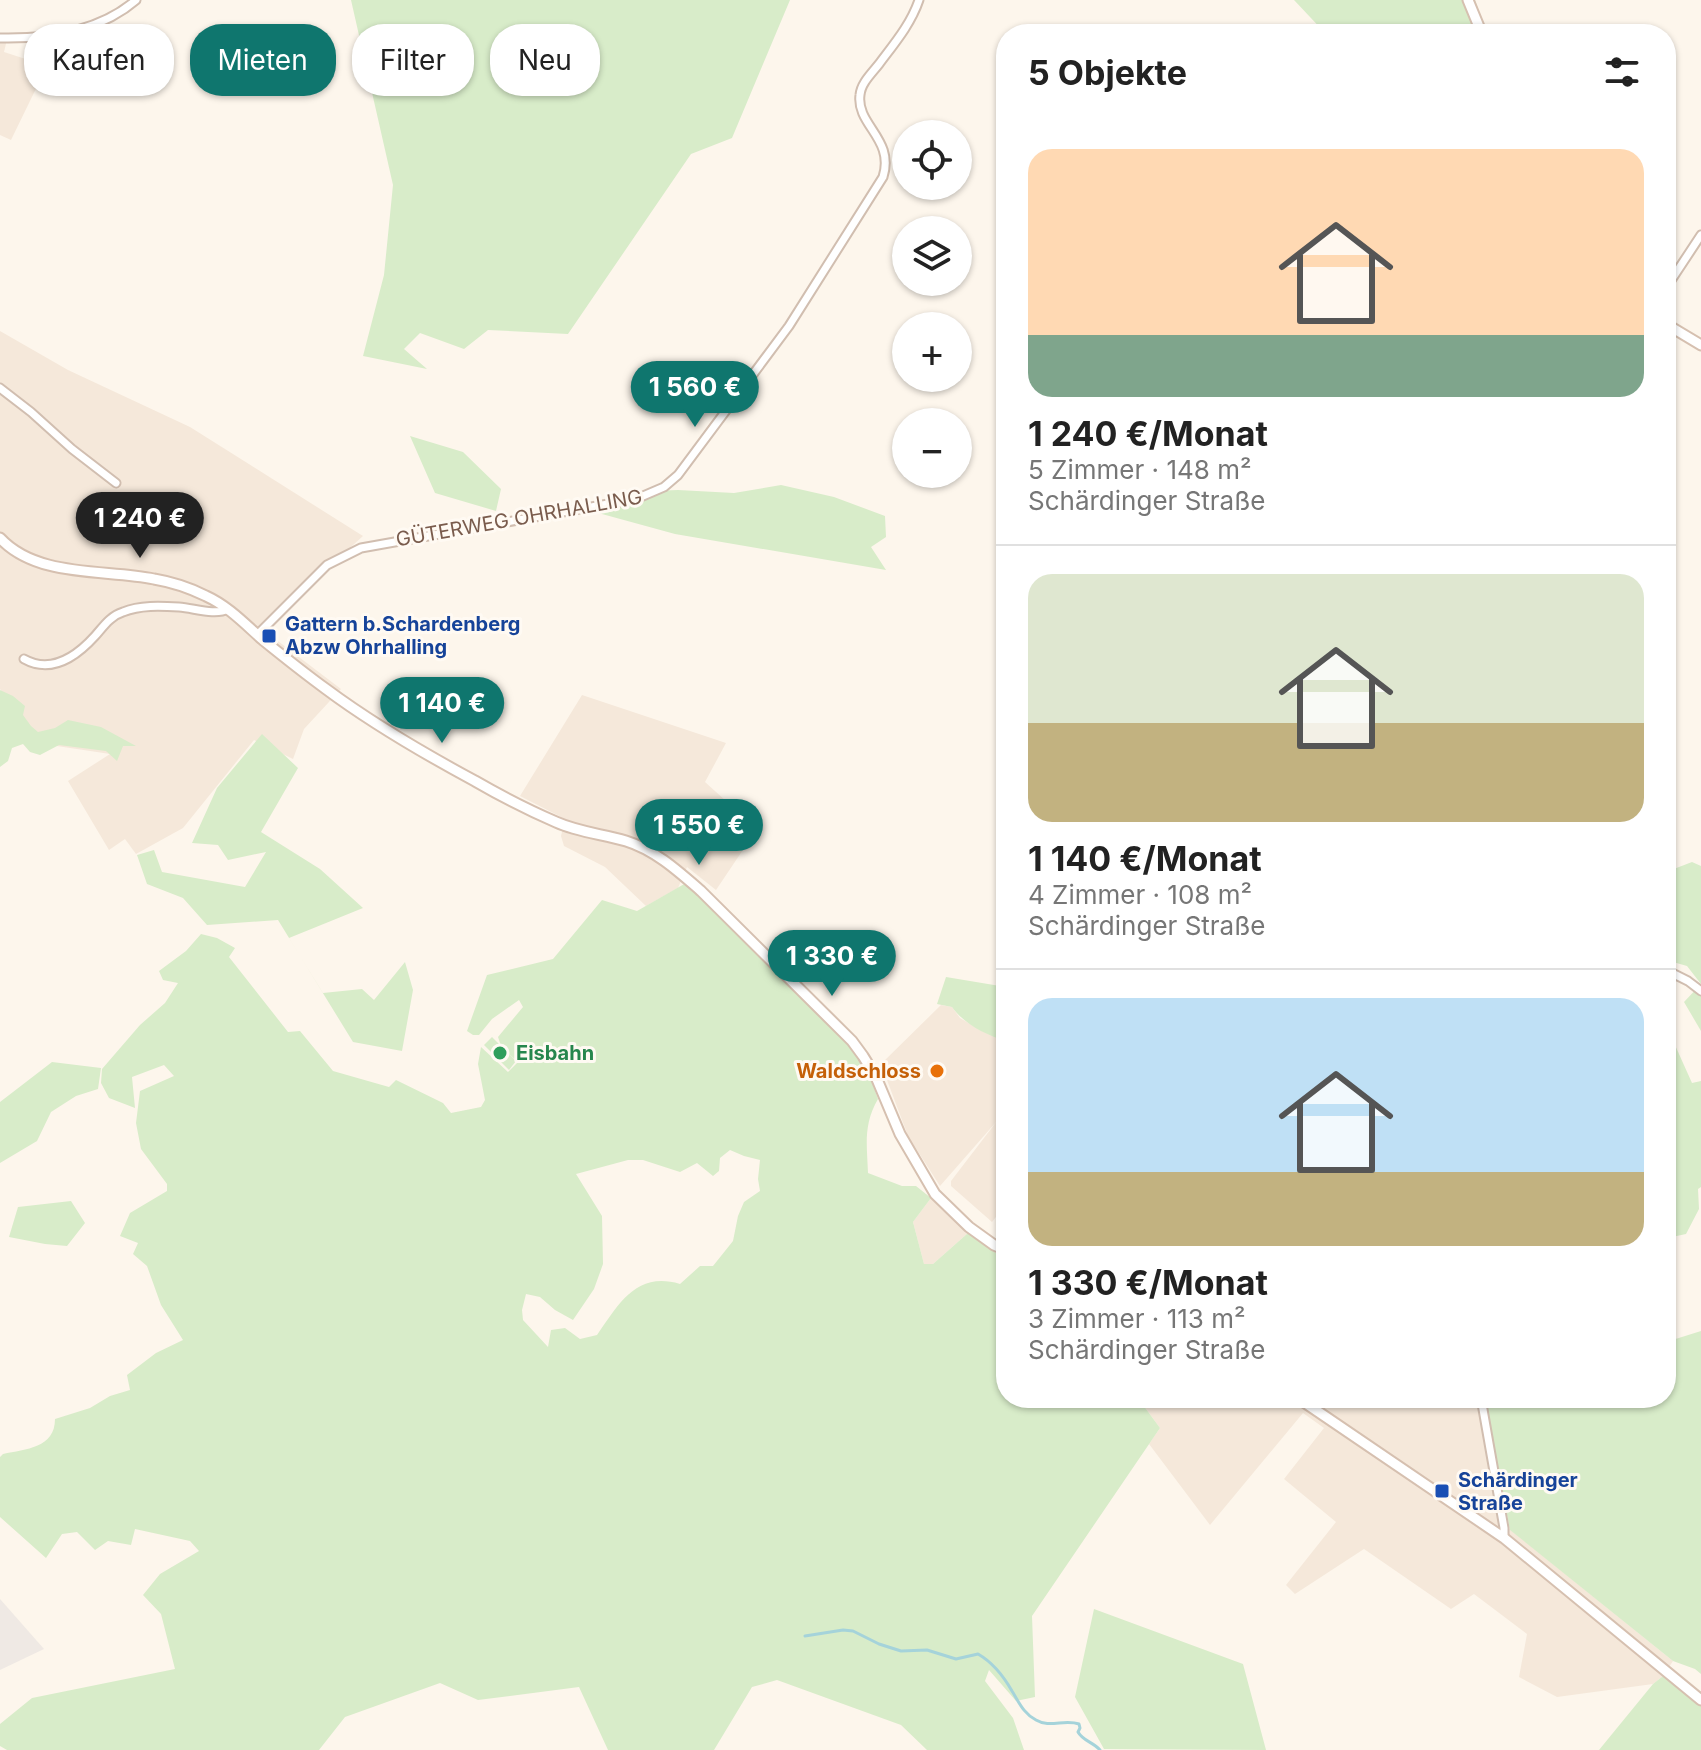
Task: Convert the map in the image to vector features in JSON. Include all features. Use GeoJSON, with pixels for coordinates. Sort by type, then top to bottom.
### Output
{"type":"FeatureCollection","features":[{"type":"Feature","properties":{"kind":"main road"},"geometry":{"type":"LineString","coordinates":[[1468,0],[1478,24]]}},
{"type":"Feature","properties":{"kind":"main road"},"geometry":{"type":"LineString","coordinates":[[1676,330],[1701,345]]}},
{"type":"Feature","properties":{"kind":"main road"},"geometry":{"type":"LineString","coordinates":[[0,538],[26,558],[39,562],[153,578],[204,595],[228,609],[282,656],[374,723],[435,760],[547,819],[577,830],[626,841],[653,853],[676,869],[852,1041],[876,1077],[900,1134],[935,1194],[969,1227],[996,1246]]}},
{"type":"Feature","properties":{"kind":"main road"},"geometry":{"type":"LineString","coordinates":[[1313,1408],[1504,1538],[1701,1700]]}},
{"type":"Feature","properties":{"kind":"street"},"geometry":{"type":"LineString","coordinates":[[0,38],[29,38],[73,31],[114,16],[136,0]]}},
{"type":"Feature","properties":{"kind":"street","name":"GÜTERWEG OHRHALLING"},"geometry":{"type":"LineString","coordinates":[[257,635],[327,565],[361,548],[636,499],[664,487],[678,475],[789,326],[883,177],[885,156],[861,107],[860,96],[863,85],[906,28],[919,0]]}},
{"type":"Feature","properties":{"kind":"street"},"geometry":{"type":"LineString","coordinates":[[1676,273],[1701,235]]}},
{"type":"Feature","properties":{"kind":"street"},"geometry":{"type":"LineString","coordinates":[[0,388],[116,483]]}},
{"type":"Feature","properties":{"kind":"street"},"geometry":{"type":"LineString","coordinates":[[24,659],[42,666],[63,661],[87,644],[109,619],[124,611],[149,607],[220,612],[228,609]]}},
{"type":"Feature","properties":{"kind":"street"},"geometry":{"type":"LineString","coordinates":[[1676,975],[1701,991]]}},
{"type":"Feature","properties":{"kind":"street"},"geometry":{"type":"LineString","coordinates":[[1483,1408],[1504,1538]]}},
{"type":"Feature","properties":{"kind":"shaded area"},"geometry":{"type":"Polygon","coordinates":[[[0,34],[8,35],[4,52],[24,59],[24,96],[32,96],[11,140],[0,135],[0,34]]]}},
{"type":"Feature","properties":{"kind":"shaded area"},"geometry":{"type":"Polygon","coordinates":[[[0,331],[68,370],[190,427],[363,536],[311,583],[266,632],[341,689],[304,729],[293,759],[254,740],[183,828],[136,854],[125,839],[109,850],[68,781],[110,754],[37,743],[0,689],[0,331]]]}},
{"type":"Feature","properties":{"kind":"shaded area"},"geometry":{"type":"Polygon","coordinates":[[[582,695],[726,743],[705,782],[757,829],[716,890],[687,867],[678,888],[646,906],[605,867],[564,846],[561,836],[565,819],[520,796],[582,695]]]}},
{"type":"Feature","properties":{"kind":"shaded area"},"geometry":{"type":"Polygon","coordinates":[[[941,1005],[952,1007],[960,1018],[996,1037],[996,1122],[940,1186],[908,1136],[881,1064],[941,1005]]]}},
{"type":"Feature","properties":{"kind":"shaded area"},"geometry":{"type":"Polygon","coordinates":[[[996,1122],[996,1217],[992,1222],[951,1186],[951,1181],[996,1122]]]}},
{"type":"Feature","properties":{"kind":"shaded area"},"geometry":{"type":"Polygon","coordinates":[[[931,1198],[968,1233],[933,1264],[924,1264],[913,1222],[931,1198]]]}},
{"type":"Feature","properties":{"kind":"shaded area"},"geometry":{"type":"Polygon","coordinates":[[[1145,1408],[1480,1408],[1502,1523],[1673,1661],[1653,1684],[1557,1697],[1519,1677],[1527,1634],[1474,1594],[1451,1609],[1364,1549],[1295,1594],[1286,1585],[1336,1522],[1284,1479],[1324,1428],[1303,1413],[1210,1525],[1149,1444],[1160,1428],[1145,1408]]]}},
{"type":"Feature","properties":{"kind":"shaded area"},"geometry":{"type":"Polygon","coordinates":[[[0,1599],[44,1649],[0,1670],[0,1599]]]}},
{"type":"Feature","properties":{"kind":"green space"},"geometry":{"type":"Polygon","coordinates":[[[351,0],[790,0],[732,138],[691,154],[568,334],[488,330],[464,349],[420,333],[404,349],[427,369],[363,356],[384,275],[393,185],[373,96],[474,96],[474,24],[356,24],[351,0]]]}},
{"type":"Feature","properties":{"kind":"green space"},"geometry":{"type":"Polygon","coordinates":[[[1294,0],[1475,0],[1483,24],[1317,24],[1294,0]]]}},
{"type":"Feature","properties":{"kind":"green space"},"geometry":{"type":"Polygon","coordinates":[[[410,436],[463,452],[501,489],[496,511],[435,493],[410,436]]]}},
{"type":"Feature","properties":{"kind":"green space"},"geometry":{"type":"Polygon","coordinates":[[[781,485],[834,497],[885,516],[886,537],[871,547],[886,570],[675,534],[591,511],[651,491],[734,493],[781,485]]]}},
{"type":"Feature","properties":{"kind":"green space"},"geometry":{"type":"Polygon","coordinates":[[[0,690],[25,706],[23,715],[38,732],[55,728],[68,720],[101,727],[136,746],[123,746],[117,761],[106,751],[59,745],[40,755],[30,752],[23,744],[12,748],[8,761],[0,767],[0,690]]]}},
{"type":"Feature","properties":{"kind":"green space"},"geometry":{"type":"Polygon","coordinates":[[[262,734],[298,768],[261,832],[320,869],[363,908],[289,938],[278,920],[207,925],[183,898],[147,884],[137,855],[154,850],[162,872],[245,887],[266,852],[228,860],[218,845],[192,843],[217,788],[262,734]]]}},
{"type":"Feature","properties":{"kind":"green space"},"geometry":{"type":"Polygon","coordinates":[[[1692,862],[1701,866],[1701,984],[1687,966],[1676,963],[1676,868],[1692,862]]]}},
{"type":"Feature","properties":{"kind":"green space"},"geometry":{"type":"Polygon","coordinates":[[[686,883],[847,1040],[865,1063],[878,1099],[868,1126],[868,1173],[902,1186],[916,1186],[931,1198],[913,1222],[924,1264],[933,1264],[968,1233],[996,1253],[996,1408],[1145,1408],[1160,1428],[1032,1616],[1035,1697],[1016,1701],[989,1670],[985,1681],[1013,1718],[1024,1750],[927,1750],[901,1725],[777,1680],[752,1687],[714,1750],[608,1750],[579,1687],[478,1700],[440,1683],[345,1717],[319,1750],[7,1750],[0,1746],[0,1724],[32,1698],[175,1669],[161,1614],[143,1595],[160,1574],[199,1551],[190,1541],[135,1529],[131,1545],[108,1541],[95,1550],[77,1532],[62,1534],[46,1558],[0,1517],[0,1457],[3,1454],[38,1446],[50,1436],[55,1419],[130,1390],[127,1375],[156,1353],[183,1340],[161,1305],[147,1266],[133,1254],[138,1243],[120,1236],[130,1213],[167,1191],[167,1184],[141,1149],[136,1123],[140,1091],[174,1076],[164,1065],[132,1077],[135,1108],[109,1098],[101,1083],[102,1069],[140,1025],[165,1003],[178,983],[163,980],[159,971],[186,951],[201,934],[217,938],[235,948],[229,957],[288,1032],[300,1031],[333,1071],[389,1087],[396,1080],[443,1103],[451,1113],[481,1107],[485,1100],[478,1064],[481,1047],[508,1072],[518,1062],[508,1053],[516,1061],[509,1070],[484,1045],[492,1037],[501,1046],[498,1037],[523,1007],[519,1000],[492,1019],[479,1035],[467,1031],[487,975],[553,959],[602,900],[637,911],[686,883]],[[730,1150],[720,1158],[719,1171],[713,1176],[697,1163],[680,1172],[643,1160],[628,1160],[576,1174],[602,1216],[603,1264],[594,1289],[573,1320],[540,1297],[526,1294],[523,1320],[548,1347],[551,1330],[565,1328],[580,1339],[597,1335],[621,1302],[640,1286],[665,1281],[680,1284],[700,1266],[713,1266],[733,1241],[744,1202],[760,1191],[760,1160],[730,1150]]]}},
{"type":"Feature","properties":{"kind":"green space"},"geometry":{"type":"Polygon","coordinates":[[[405,962],[413,990],[402,1051],[353,1042],[323,993],[362,989],[374,1000],[405,962]]]}},
{"type":"Feature","properties":{"kind":"green space"},"geometry":{"type":"Polygon","coordinates":[[[946,977],[996,985],[996,1038],[963,1019],[952,1007],[937,1004],[946,977]]]}},
{"type":"Feature","properties":{"kind":"green space"},"geometry":{"type":"Polygon","coordinates":[[[1701,984],[1701,1031],[1684,1002],[1701,984]]]}},
{"type":"Feature","properties":{"kind":"green space"},"geometry":{"type":"Polygon","coordinates":[[[1676,1047],[1692,1083],[1701,1081],[1699,1209],[1686,1234],[1676,1236],[1676,1047]]]}},
{"type":"Feature","properties":{"kind":"green space"},"geometry":{"type":"Polygon","coordinates":[[[52,1062],[101,1068],[98,1089],[76,1096],[51,1112],[37,1141],[0,1163],[0,1102],[52,1062]]]}},
{"type":"Feature","properties":{"kind":"green space"},"geometry":{"type":"Polygon","coordinates":[[[71,1201],[85,1223],[67,1246],[9,1237],[18,1207],[71,1201]]]}},
{"type":"Feature","properties":{"kind":"green space"},"geometry":{"type":"Polygon","coordinates":[[[1701,1331],[1701,1674],[1673,1661],[1510,1530],[1486,1408],[1676,1408],[1676,1339],[1701,1331]]]}},
{"type":"Feature","properties":{"kind":"green space"},"geometry":{"type":"Polygon","coordinates":[[[1094,1609],[1243,1664],[1266,1750],[1104,1749],[1075,1697],[1094,1609]]]}},
{"type":"Feature","properties":{"kind":"green space"},"geometry":{"type":"Polygon","coordinates":[[[1663,1676],[1701,1706],[1701,1750],[1599,1750],[1653,1684],[1663,1676]]]}},
{"type":"Feature","properties":{"kind":"waterway"},"geometry":{"type":"LineString","coordinates":[[805,1636],[853,1631],[901,1651],[927,1650],[956,1659],[978,1654],[997,1670],[1032,1717],[1046,1723],[1079,1724],[1080,1735],[1100,1750]]}},
{"type":"Feature","properties":{"kind":"place","name":"Gattern b.Schardenberg Abzw Ohrhalling"},"geometry":{"type":"Point","coordinates":[269,636]}},
{"type":"Feature","properties":{"kind":"place","name":"Eisbahn"},"geometry":{"type":"Point","coordinates":[500,1053]}},
{"type":"Feature","properties":{"kind":"place","name":"Waldschloss"},"geometry":{"type":"Point","coordinates":[937,1071]}},
{"type":"Feature","properties":{"kind":"place","name":"Schärdinger Straße"},"geometry":{"type":"Point","coordinates":[1442,1491]}}]}
